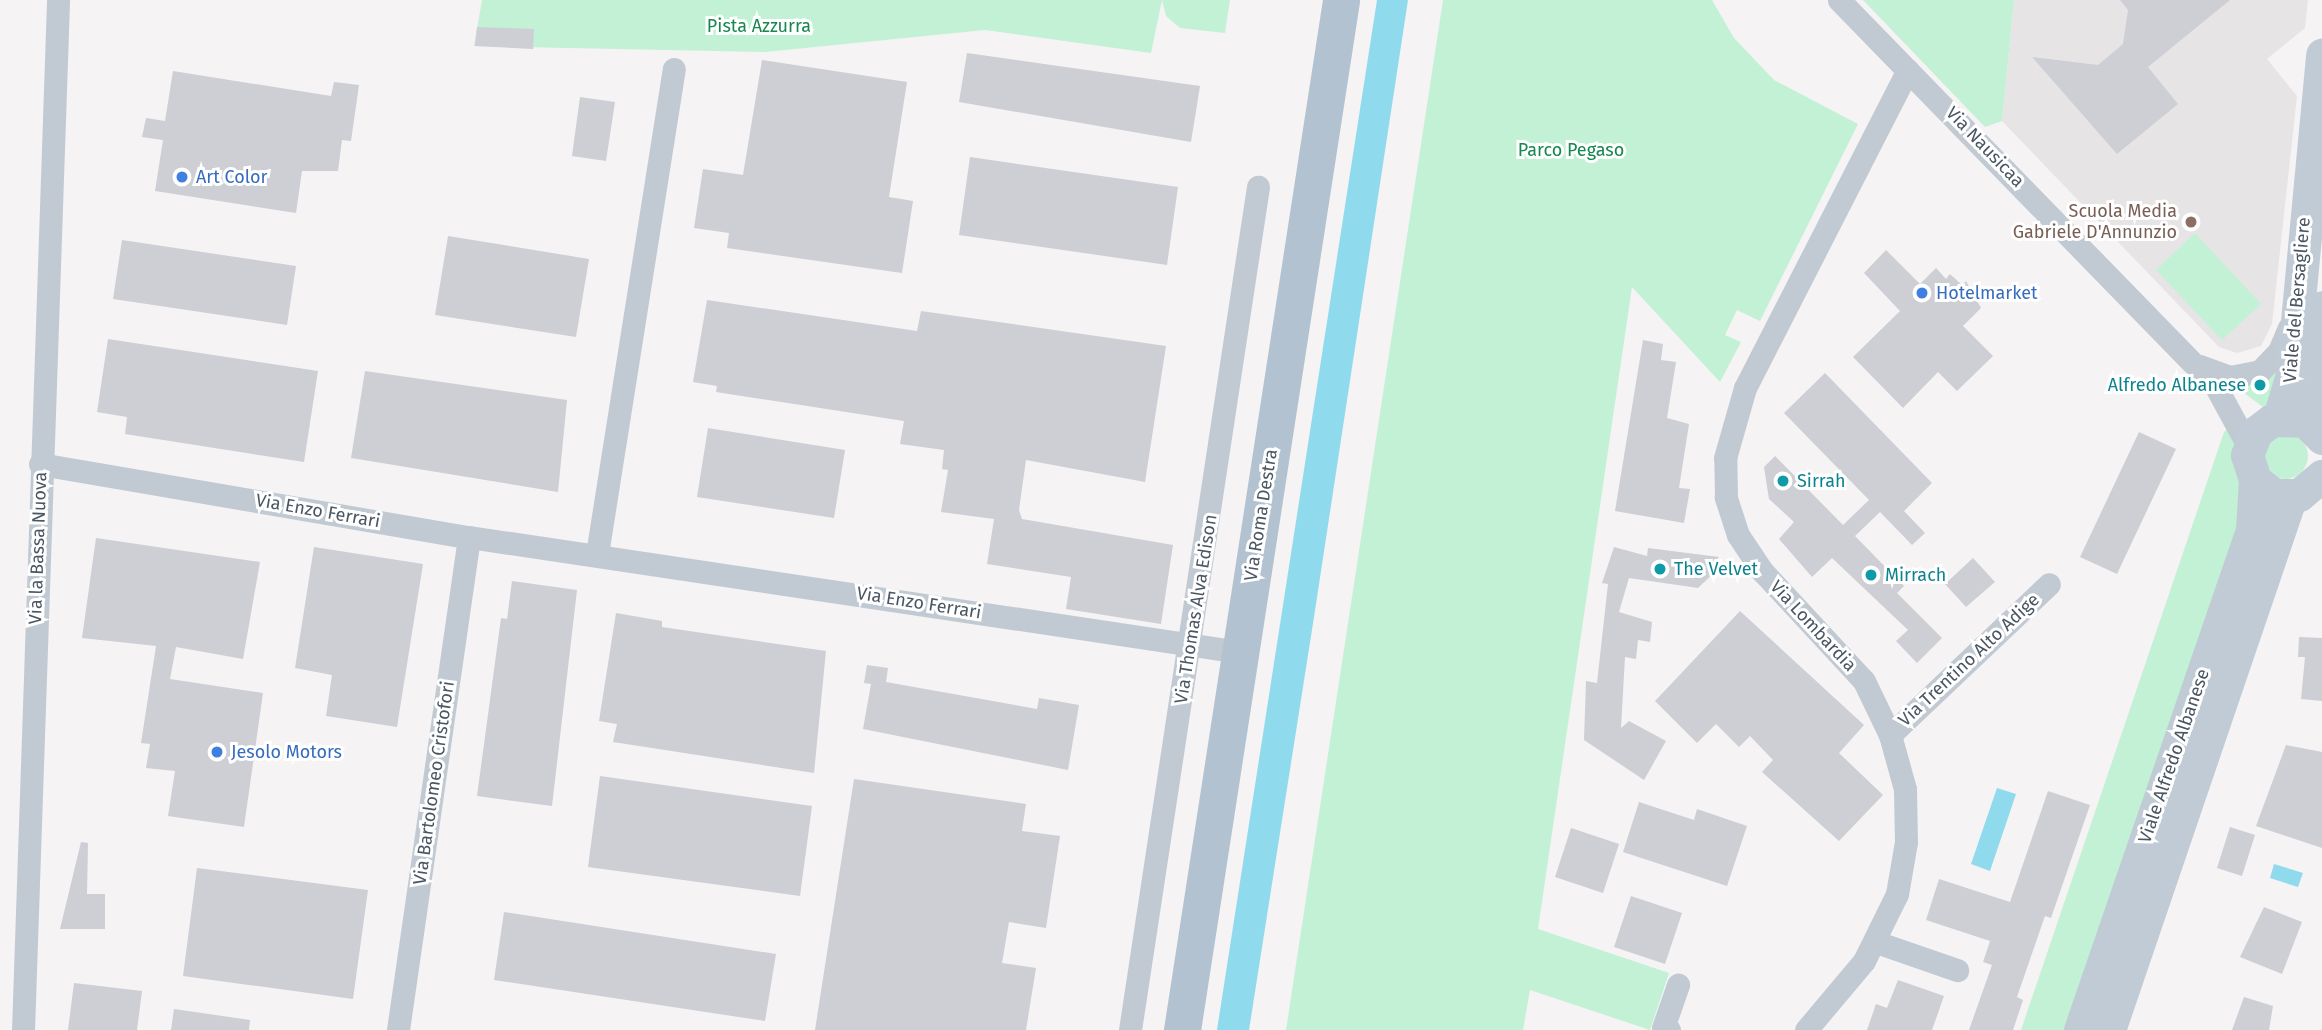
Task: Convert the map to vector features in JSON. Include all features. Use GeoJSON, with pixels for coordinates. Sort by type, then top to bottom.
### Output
{"type":"FeatureCollection","features":[{"type":"Feature","properties":{"kind":"main road","name":"Via Roma Destra"},"geometry":{"type":"LineString","coordinates":[[1182,1030],[1341,0]]}},
{"type":"Feature","properties":{"kind":"street","name":"Via la Bassa Nuova"},"geometry":{"type":"LineString","coordinates":[[23,1030],[47,216],[61,66],[58,0]]}},
{"type":"Feature","properties":{"kind":"street","name":"Via Nausicaa"},"geometry":{"type":"LineString","coordinates":[[1839,0],[2216,387],[2276,419]]}},
{"type":"Feature","properties":{"kind":"street","name":"Viale del Bersagliere"},"geometry":{"type":"LineString","coordinates":[[2318,433],[2309,309],[2322,54]]}},
{"type":"Feature","properties":{"kind":"street"},"geometry":{"type":"LineString","coordinates":[[597,554],[674,69]]}},
{"type":"Feature","properties":{"kind":"street","name":"Via Lombardia"},"geometry":{"type":"LineString","coordinates":[[1806,1030],[1876,942],[1897,894],[1906,842],[1905,789],[1890,735],[1847,660],[1748,552],[1729,512],[1724,477],[1730,429],[1745,388],[1892,106],[1908,70]]}},
{"type":"Feature","properties":{"kind":"street"},"geometry":{"type":"LineString","coordinates":[[1892,106],[1930,91]]}},
{"type":"Feature","properties":{"kind":"street","name":"Via Thomas Alva Edison"},"geometry":{"type":"LineString","coordinates":[[1130,1030],[1192,644],[1258,187]]}},
{"type":"Feature","properties":{"kind":"street","name":"Via Nausicaa"},"geometry":{"type":"LineString","coordinates":[[2186,358],[2220,375],[2260,371],[2279,351],[2309,309]]}},
{"type":"Feature","properties":{"kind":"street","name":"Viale del Bersagliere"},"geometry":{"type":"LineString","coordinates":[[2276,419],[2292,374],[2309,309]]}},
{"type":"Feature","properties":{"kind":"street","name":"Via Nausicaa"},"geometry":{"type":"LineString","coordinates":[[2216,387],[2248,446]]}},
{"type":"Feature","properties":{"kind":"street"},"geometry":{"type":"LineString","coordinates":[[2248,446],[2276,419],[2318,433]]}},
{"type":"Feature","properties":{"kind":"street","name":"Viale Alfredo Albanese"},"geometry":{"type":"LineString","coordinates":[[2080,1030],[2252,530],[2255,480],[2248,446]]}},
{"type":"Feature","properties":{"kind":"street","name":"Via Enzo Ferrari"},"geometry":{"type":"LineString","coordinates":[[40,464],[469,537],[1240,652]]}},
{"type":"Feature","properties":{"kind":"street"},"geometry":{"type":"LineString","coordinates":[[2255,480],[2274,495],[2291,496],[2322,476]]}},
{"type":"Feature","properties":{"kind":"street","name":"Viale Alfredo Albanese"},"geometry":{"type":"LineString","coordinates":[[2109,1030],[2291,496]]}},
{"type":"Feature","properties":{"kind":"street","name":"Via Bartolomeo Cristofori"},"geometry":{"type":"LineString","coordinates":[[398,1030],[469,537]]}},
{"type":"Feature","properties":{"kind":"street","name":"Via Trentino Alto Adige"},"geometry":{"type":"LineString","coordinates":[[1890,735],[2049,584]]}},
{"type":"Feature","properties":{"kind":"street"},"geometry":{"type":"LineString","coordinates":[[1876,942],[1957,970]]}},
{"type":"Feature","properties":{"kind":"street"},"geometry":{"type":"LineString","coordinates":[[1669,1030],[1663,1028],[1678,985]]}},
{"type":"Feature","properties":{"kind":"shaded area","name":"Scuola Media Gabriele D'Annunzio"},"geometry":{"type":"Polygon","coordinates":[[[2014,0],[2308,0],[2305,28],[2267,59],[2297,96],[2272,324],[2261,346],[2237,353],[2219,347],[2002,121],[2014,0]]]}},
{"type":"Feature","properties":{"kind":"green space","name":"Pista Azzurra"},"geometry":{"type":"Polygon","coordinates":[[[482,0],[1162,0],[1151,53],[985,30],[765,52],[474,46],[482,0]]]}},
{"type":"Feature","properties":{"kind":"green space"},"geometry":{"type":"Polygon","coordinates":[[[1162,0],[1230,0],[1225,33],[1180,28],[1166,16],[1162,0]]]}},
{"type":"Feature","properties":{"kind":"green space","name":"Parco Pegaso"},"geometry":{"type":"Polygon","coordinates":[[[1443,0],[1712,0],[1734,38],[1774,80],[1858,124],[1760,321],[1737,310],[1725,335],[1741,342],[1720,382],[1632,287],[1538,929],[1669,973],[1650,1030],[1530,990],[1523,1030],[1286,1030],[1443,0]]]}},
{"type":"Feature","properties":{"kind":"green space"},"geometry":{"type":"Polygon","coordinates":[[[1863,0],[2014,0],[2002,121],[1985,127],[1863,0]]]}},
{"type":"Feature","properties":{"kind":"green space"},"geometry":{"type":"Polygon","coordinates":[[[2195,233],[2261,304],[2222,340],[2156,270],[2195,233]]]}},
{"type":"Feature","properties":{"kind":"green space"},"geometry":{"type":"Polygon","coordinates":[[[2278,368],[2282,392],[2263,407],[2232,384],[2278,368]]]}},
{"type":"Feature","properties":{"kind":"green space"},"geometry":{"type":"Polygon","coordinates":[[[2233,424],[2243,509],[2067,1030],[2021,1030],[2224,432],[2233,424]]]}},
{"type":"Feature","properties":{"kind":"green space"},"geometry":{"type":"Polygon","coordinates":[[[2285,433],[2301,440],[2308,456],[2301,472],[2285,479],[2269,472],[2262,456],[2269,440],[2285,433]]]}},
{"type":"Feature","properties":{"kind":"water"},"geometry":{"type":"Polygon","coordinates":[[[1377,0],[1408,0],[1314,617],[1249,1030],[1217,1030],[1377,0]]]}},
{"type":"Feature","properties":{"kind":"water"},"geometry":{"type":"Polygon","coordinates":[[[1997,788],[2016,794],[1990,871],[1971,864],[1997,788]]]}},
{"type":"Feature","properties":{"kind":"water"},"geometry":{"type":"Polygon","coordinates":[[[2274,864],[2303,873],[2298,887],[2270,878],[2274,864]]]}},
{"type":"Feature","properties":{"kind":"building"},"geometry":{"type":"Polygon","coordinates":[[[2120,0],[2230,0],[2148,67],[2178,104],[2117,154],[2032,57],[2098,65],[2123,44],[2128,10],[2120,0]]]}},
{"type":"Feature","properties":{"kind":"building"},"geometry":{"type":"Polygon","coordinates":[[[477,27],[534,29],[533,49],[475,46],[477,27]]]}},
{"type":"Feature","properties":{"kind":"building"},"geometry":{"type":"Polygon","coordinates":[[[967,53],[1200,86],[1191,142],[959,102],[967,53]]]}},
{"type":"Feature","properties":{"kind":"building"},"geometry":{"type":"Polygon","coordinates":[[[762,60],[907,82],[889,197],[913,201],[902,273],[727,248],[729,233],[694,228],[703,169],[743,175],[762,60]]]}},
{"type":"Feature","properties":{"kind":"building"},"geometry":{"type":"Polygon","coordinates":[[[173,71],[331,96],[334,82],[359,85],[351,141],[342,140],[338,171],[302,171],[296,213],[155,191],[163,140],[142,137],[146,118],[165,121],[173,71]]]}},
{"type":"Feature","properties":{"kind":"building"},"geometry":{"type":"Polygon","coordinates":[[[580,97],[615,102],[606,161],[572,156],[580,97]]]}},
{"type":"Feature","properties":{"kind":"building"},"geometry":{"type":"Polygon","coordinates":[[[970,157],[1178,187],[1167,265],[959,235],[970,157]]]}},
{"type":"Feature","properties":{"kind":"building"},"geometry":{"type":"Polygon","coordinates":[[[448,236],[589,259],[576,337],[435,315],[448,236]]]}},
{"type":"Feature","properties":{"kind":"building"},"geometry":{"type":"Polygon","coordinates":[[[122,240],[296,266],[287,325],[113,299],[122,240]]]}},
{"type":"Feature","properties":{"kind":"building"},"geometry":{"type":"Polygon","coordinates":[[[1886,250],[1920,284],[1936,268],[1946,279],[1950,274],[1962,285],[1966,281],[1981,308],[1963,326],[1993,356],[1957,391],[1938,372],[1903,408],[1853,357],[1900,311],[1864,273],[1886,250]]]}},
{"type":"Feature","properties":{"kind":"building"},"geometry":{"type":"Polygon","coordinates":[[[707,300],[917,331],[921,311],[1166,346],[1145,482],[1026,460],[1019,510],[1022,519],[1173,545],[1161,624],[1066,609],[1071,577],[987,564],[994,519],[941,512],[948,470],[942,469],[944,450],[900,444],[904,421],[716,392],[717,386],[693,382],[707,300]]]}},
{"type":"Feature","properties":{"kind":"building"},"geometry":{"type":"Polygon","coordinates":[[[108,339],[318,371],[304,462],[125,434],[127,417],[97,412],[108,339]]]}},
{"type":"Feature","properties":{"kind":"building"},"geometry":{"type":"Polygon","coordinates":[[[1643,340],[1663,344],[1661,360],[1676,362],[1667,418],[1689,424],[1679,488],[1690,489],[1684,523],[1615,511],[1643,340]]]}},
{"type":"Feature","properties":{"kind":"building"},"geometry":{"type":"Polygon","coordinates":[[[365,371],[567,400],[558,492],[351,458],[365,371]]]}},
{"type":"Feature","properties":{"kind":"building"},"geometry":{"type":"Polygon","coordinates":[[[1825,373],[1932,483],[1904,511],[1925,533],[1912,545],[1880,512],[1855,536],[1904,586],[1897,593],[1942,638],[1917,663],[1896,641],[1908,630],[1832,558],[1812,577],[1779,539],[1794,522],[1769,499],[1764,467],[1775,456],[1843,525],[1869,500],[1784,413],[1825,373]]]}},
{"type":"Feature","properties":{"kind":"building"},"geometry":{"type":"Polygon","coordinates":[[[708,428],[845,450],[834,518],[697,497],[708,428]]]}},
{"type":"Feature","properties":{"kind":"building"},"geometry":{"type":"Polygon","coordinates":[[[2139,432],[2176,449],[2117,574],[2080,557],[2139,432]]]}},
{"type":"Feature","properties":{"kind":"building"},"geometry":{"type":"Polygon","coordinates":[[[96,538],[260,562],[243,659],[176,647],[170,679],[263,693],[244,827],[168,816],[175,771],[146,768],[150,744],[141,743],[156,646],[82,638],[96,538]]]}},
{"type":"Feature","properties":{"kind":"building"},"geometry":{"type":"Polygon","coordinates":[[[314,547],[423,564],[397,727],[326,716],[332,675],[295,668],[314,547]]]}},
{"type":"Feature","properties":{"kind":"building"},"geometry":{"type":"Polygon","coordinates":[[[1614,547],[1647,556],[1648,548],[1719,557],[1710,566],[1715,572],[1698,588],[1629,578],[1619,612],[1652,622],[1650,642],[1638,640],[1636,659],[1625,657],[1621,728],[1629,721],[1666,741],[1644,780],[1584,740],[1586,681],[1597,683],[1608,584],[1602,583],[1614,547]]]}},
{"type":"Feature","properties":{"kind":"building"},"geometry":{"type":"Polygon","coordinates":[[[1973,558],[1995,582],[1966,607],[1945,584],[1973,558]]]}},
{"type":"Feature","properties":{"kind":"building"},"geometry":{"type":"Polygon","coordinates":[[[512,581],[577,590],[552,806],[477,796],[501,618],[507,619],[512,581]]]}},
{"type":"Feature","properties":{"kind":"building"},"geometry":{"type":"Polygon","coordinates":[[[1740,611],[1864,725],[1839,753],[1883,795],[1839,841],[1762,772],[1773,760],[1750,736],[1739,747],[1716,724],[1697,743],[1655,701],[1740,611]]]}},
{"type":"Feature","properties":{"kind":"building"},"geometry":{"type":"Polygon","coordinates":[[[616,613],[662,621],[662,627],[826,651],[814,773],[613,742],[617,724],[599,721],[616,613]]]}},
{"type":"Feature","properties":{"kind":"building"},"geometry":{"type":"Polygon","coordinates":[[[2299,637],[2322,638],[2322,701],[2301,699],[2305,657],[2298,657],[2299,637]]]}},
{"type":"Feature","properties":{"kind":"building"},"geometry":{"type":"Polygon","coordinates":[[[867,665],[888,668],[886,682],[1037,709],[1039,698],[1079,705],[1068,770],[863,729],[871,684],[864,683],[867,665]]]}},
{"type":"Feature","properties":{"kind":"building"},"geometry":{"type":"Polygon","coordinates":[[[2286,745],[2322,752],[2322,848],[2256,826],[2286,745]]]}},
{"type":"Feature","properties":{"kind":"building"},"geometry":{"type":"Polygon","coordinates":[[[600,776],[812,806],[800,896],[588,867],[600,776]]]}},
{"type":"Feature","properties":{"kind":"building"},"geometry":{"type":"Polygon","coordinates":[[[854,779],[1026,804],[1022,831],[1060,836],[1046,928],[1009,922],[1002,963],[1036,968],[1026,1030],[815,1030],[854,779]]]}},
{"type":"Feature","properties":{"kind":"building"},"geometry":{"type":"Polygon","coordinates":[[[2048,791],[2090,805],[2051,918],[2045,916],[2017,997],[2023,1000],[2013,1030],[1969,1030],[1992,965],[1983,962],[1990,941],[1926,920],[1939,879],[2010,902],[2048,791]]]}},
{"type":"Feature","properties":{"kind":"building"},"geometry":{"type":"Polygon","coordinates":[[[1639,802],[1694,820],[1697,809],[1747,826],[1727,886],[1623,852],[1639,802]]]}},
{"type":"Feature","properties":{"kind":"building"},"geometry":{"type":"Polygon","coordinates":[[[2230,827],[2255,835],[2242,876],[2217,868],[2230,827]]]}},
{"type":"Feature","properties":{"kind":"building"},"geometry":{"type":"Polygon","coordinates":[[[1571,828],[1619,844],[1603,893],[1555,877],[1571,828]]]}},
{"type":"Feature","properties":{"kind":"building"},"geometry":{"type":"Polygon","coordinates":[[[81,842],[88,843],[87,894],[105,894],[105,929],[60,929],[81,842]]]}},
{"type":"Feature","properties":{"kind":"building"},"geometry":{"type":"Polygon","coordinates":[[[197,868],[368,890],[353,999],[183,976],[197,868]]]}},
{"type":"Feature","properties":{"kind":"building"},"geometry":{"type":"Polygon","coordinates":[[[1631,896],[1682,913],[1665,964],[1614,947],[1631,896]]]}},
{"type":"Feature","properties":{"kind":"building"},"geometry":{"type":"Polygon","coordinates":[[[2264,907],[2302,922],[2282,974],[2240,957],[2264,907]]]}},
{"type":"Feature","properties":{"kind":"building"},"geometry":{"type":"Polygon","coordinates":[[[504,912],[776,954],[765,1021],[494,980],[504,912]]]}},
{"type":"Feature","properties":{"kind":"building"},"geometry":{"type":"Polygon","coordinates":[[[1898,980],[1944,996],[1932,1030],[1867,1030],[1876,1004],[1887,1008],[1898,980]]]}},
{"type":"Feature","properties":{"kind":"building"},"geometry":{"type":"Polygon","coordinates":[[[74,983],[142,991],[137,1030],[68,1030],[74,983]]]}},
{"type":"Feature","properties":{"kind":"building"},"geometry":{"type":"Polygon","coordinates":[[[2244,997],[2273,1006],[2269,1030],[2232,1030],[2244,997]]]}},
{"type":"Feature","properties":{"kind":"building"},"geometry":{"type":"Polygon","coordinates":[[[174,1009],[250,1020],[249,1030],[171,1030],[174,1009]]]}},
{"type":"Feature","properties":{"kind":"place","name":"Art Color"},"geometry":{"type":"Point","coordinates":[182,177]}},
{"type":"Feature","properties":{"kind":"place","name":"Scuola Media Gabriele D'Annunzio"},"geometry":{"type":"Point","coordinates":[2191,222]}},
{"type":"Feature","properties":{"kind":"place","name":"Hotelmarket"},"geometry":{"type":"Point","coordinates":[1922,293]}},
{"type":"Feature","properties":{"kind":"place","name":"Alfredo Albanese"},"geometry":{"type":"Point","coordinates":[2260,385]}},
{"type":"Feature","properties":{"kind":"place","name":"Sirrah"},"geometry":{"type":"Point","coordinates":[1783,481]}},
{"type":"Feature","properties":{"kind":"place","name":"The Velvet"},"geometry":{"type":"Point","coordinates":[1660,569]}},
{"type":"Feature","properties":{"kind":"place","name":"Mirrach"},"geometry":{"type":"Point","coordinates":[1871,575]}},
{"type":"Feature","properties":{"kind":"place","name":"Jesolo Motors"},"geometry":{"type":"Point","coordinates":[217,752]}}]}
